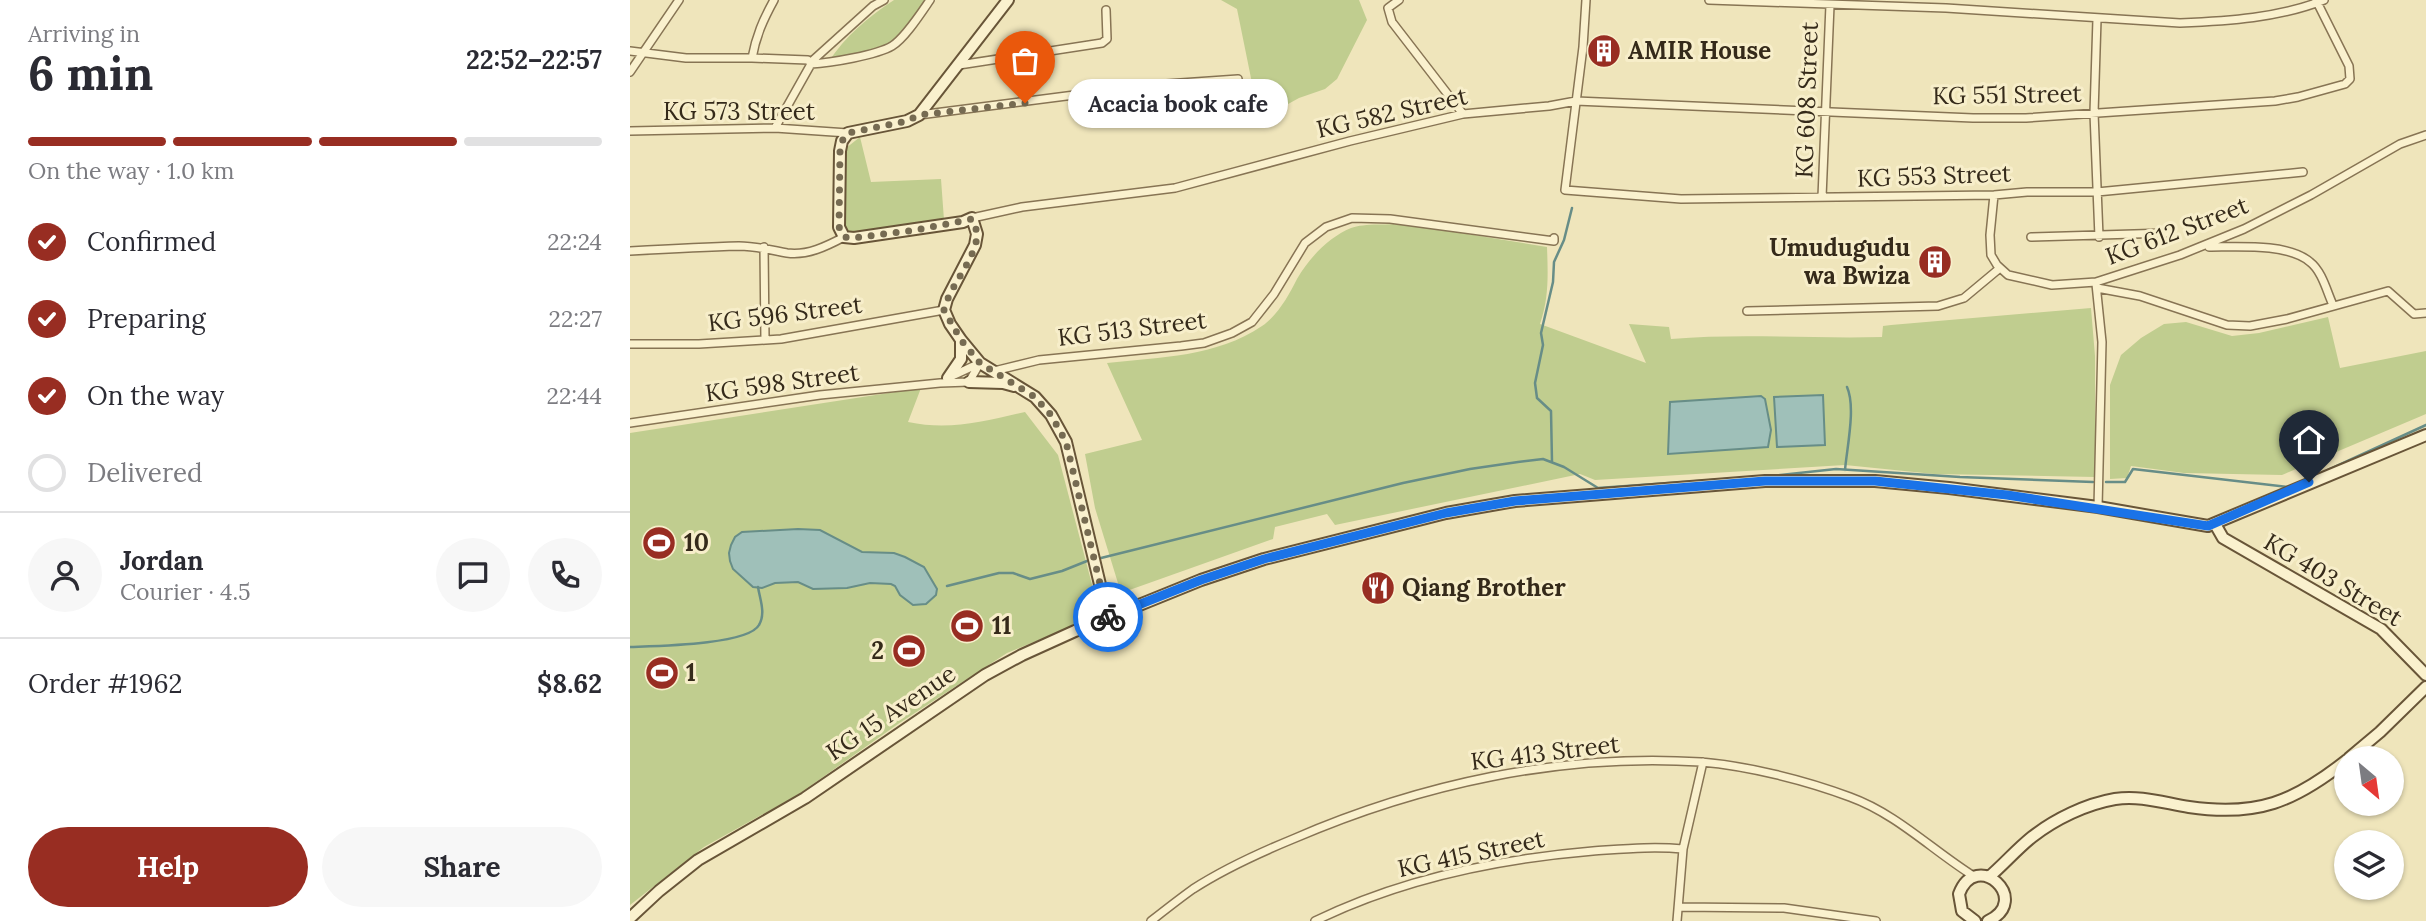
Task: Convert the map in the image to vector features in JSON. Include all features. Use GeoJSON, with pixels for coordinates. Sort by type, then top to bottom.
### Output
{"type":"FeatureCollection","features":[{"type":"Feature","properties":{"kind":"main road"},"geometry":{"type":"LineString","coordinates":[[1008,0],[919,115],[907,121],[848,133],[842,141],[839,227],[844,237],[853,238],[972,219],[977,234],[975,244],[944,310],[961,340],[980,363],[1026,390],[1051,415],[1066,442],[1108,618]]}},
{"type":"Feature","properties":{"kind":"main road"},"geometry":{"type":"LineString","coordinates":[[944,380],[961,359],[961,340]]}},
{"type":"Feature","properties":{"kind":"main road"},"geometry":{"type":"LineString","coordinates":[[969,382],[1003,383],[1026,390]]}},
{"type":"Feature","properties":{"kind":"main road","name":"KG 15 Avenue"},"geometry":{"type":"LineString","coordinates":[[630,918],[698,860],[805,798],[985,675],[1022,655],[1108,618],[1201,580],[1264,559],[1433,516],[1515,501],[1765,481],[1839,480],[1949,488],[2098,507],[2190,524],[2215,524],[2426,435]]}},
{"type":"Feature","properties":{"kind":"main road","name":"KG 403 Street"},"geometry":{"type":"LineString","coordinates":[[2215,524],[2223,538],[2381,629],[2426,675]]}},
{"type":"Feature","properties":{"kind":"main road"},"geometry":{"type":"LineString","coordinates":[[2363,746],[2426,687]]}},
{"type":"Feature","properties":{"kind":"main road"},"geometry":{"type":"LineString","coordinates":[[1989,877],[2031,837],[2092,805],[2127,798],[2230,811],[2251,810],[2277,803],[2301,792],[2334,769]]}},
{"type":"Feature","properties":{"kind":"main road"},"geometry":{"type":"LineString","coordinates":[[2000,884],[2006,862]]}},
{"type":"Feature","properties":{"kind":"main road"},"geometry":{"type":"LineString","coordinates":[[1972,920],[1962,911],[1958,900],[1964,884],[1975,877],[1989,877],[2000,884],[2004,892],[2004,904],[1998,915],[1988,921]]}},
{"type":"Feature","properties":{"kind":"street"},"geometry":{"type":"LineString","coordinates":[[630,72],[679,0]]}},
{"type":"Feature","properties":{"kind":"street"},"geometry":{"type":"LineString","coordinates":[[752,58],[755,38],[775,0]]}},
{"type":"Feature","properties":{"kind":"street"},"geometry":{"type":"LineString","coordinates":[[775,128],[811,63],[873,6],[884,0]]}},
{"type":"Feature","properties":{"kind":"street"},"geometry":{"type":"LineString","coordinates":[[630,51],[695,58],[808,60],[811,63],[839,61],[890,47],[898,41],[930,0]]}},
{"type":"Feature","properties":{"kind":"street"},"geometry":{"type":"LineString","coordinates":[[1399,0],[1386,4],[1392,22],[1463,114]]}},
{"type":"Feature","properties":{"kind":"street"},"geometry":{"type":"LineString","coordinates":[[1576,101],[1586,0]]}},
{"type":"Feature","properties":{"kind":"street"},"geometry":{"type":"LineString","coordinates":[[1709,0],[1946,8],[2180,23],[2292,11],[2319,1]]}},
{"type":"Feature","properties":{"kind":"street","name":"KG 551 Street"},"geometry":{"type":"LineString","coordinates":[[1576,101],[1973,118],[2026,118],[2275,101],[2345,84],[2350,79],[2348,66],[2319,1]]}},
{"type":"Feature","properties":{"kind":"street","name":"KG 608 Street"},"geometry":{"type":"LineString","coordinates":[[1822,198],[1830,5]]}},
{"type":"Feature","properties":{"kind":"street"},"geometry":{"type":"LineString","coordinates":[[959,65],[1102,43],[1109,34],[1106,10]]}},
{"type":"Feature","properties":{"kind":"street"},"geometry":{"type":"LineString","coordinates":[[2096,19],[2094,113],[2099,237]]}},
{"type":"Feature","properties":{"kind":"street"},"geometry":{"type":"LineString","coordinates":[[919,115],[1152,86],[1238,79]]}},
{"type":"Feature","properties":{"kind":"street","name":"KG 582 Street"},"geometry":{"type":"LineString","coordinates":[[972,219],[1022,207],[1175,188],[1463,114],[1576,101]]}},
{"type":"Feature","properties":{"kind":"street","name":"KG 553 Street"},"geometry":{"type":"LineString","coordinates":[[1576,101],[1565,190],[1681,199],[1994,195],[2097,192],[2303,172]]}},
{"type":"Feature","properties":{"kind":"street","name":"KG 573 Street"},"geometry":{"type":"LineString","coordinates":[[630,131],[775,128],[848,133]]}},
{"type":"Feature","properties":{"kind":"street","name":"KG 612 Street"},"geometry":{"type":"LineString","coordinates":[[2000,268],[2008,275],[2052,285],[2096,285],[2204,247],[2311,195],[2400,144],[2426,135]]}},
{"type":"Feature","properties":{"kind":"street"},"geometry":{"type":"LineString","coordinates":[[1747,311],[1938,306],[1964,298],[2000,268],[1991,255],[1994,195]]}},
{"type":"Feature","properties":{"kind":"street","name":"KG 513 Street"},"geometry":{"type":"LineString","coordinates":[[994,371],[1039,360],[1204,343],[1232,333],[1252,322],[1274,294],[1305,243],[1326,227],[1352,218],[1390,219],[1553,242],[1554,238]]}},
{"type":"Feature","properties":{"kind":"street"},"geometry":{"type":"LineString","coordinates":[[2031,237],[2168,233]]}},
{"type":"Feature","properties":{"kind":"street"},"geometry":{"type":"LineString","coordinates":[[630,251],[764,247],[789,253],[805,252],[844,237]]}},
{"type":"Feature","properties":{"kind":"street"},"geometry":{"type":"LineString","coordinates":[[764,247],[765,340]]}},
{"type":"Feature","properties":{"kind":"street"},"geometry":{"type":"LineString","coordinates":[[2204,247],[2258,247],[2310,261],[2333,305]]}},
{"type":"Feature","properties":{"kind":"street"},"geometry":{"type":"LineString","coordinates":[[2098,507],[2102,342],[2096,285],[2237,327],[2287,319],[2390,291],[2414,314],[2426,313]]}},
{"type":"Feature","properties":{"kind":"street","name":"KG 596 Street"},"geometry":{"type":"LineString","coordinates":[[630,344],[765,340],[821,333],[944,310]]}},
{"type":"Feature","properties":{"kind":"street"},"geometry":{"type":"LineString","coordinates":[[969,382],[980,363]]}},
{"type":"Feature","properties":{"kind":"street","name":"KG 598 Street"},"geometry":{"type":"LineString","coordinates":[[944,380],[980,363]]}},
{"type":"Feature","properties":{"kind":"street","name":"KG 598 Street"},"geometry":{"type":"LineString","coordinates":[[630,423],[944,380],[969,382]]}},
{"type":"Feature","properties":{"kind":"street"},"geometry":{"type":"LineString","coordinates":[[1677,921],[1683,849],[1703,762]]}},
{"type":"Feature","properties":{"kind":"street","name":"KG 413 Street"},"geometry":{"type":"LineString","coordinates":[[1151,921],[1194,889],[1256,855],[1320,827],[1441,787],[1501,774],[1594,763],[1703,762],[1786,778],[1853,798],[1921,837],[1975,877]]}},
{"type":"Feature","properties":{"kind":"street","name":"KG 415 Street"},"geometry":{"type":"LineString","coordinates":[[1315,921],[1391,891],[1476,867],[1541,855],[1653,846],[1683,849]]}},
{"type":"Feature","properties":{"kind":"street","name":"KG 413 Street"},"geometry":{"type":"LineString","coordinates":[[1952,862],[1964,884]]}},
{"type":"Feature","properties":{"kind":"street"},"geometry":{"type":"LineString","coordinates":[[1679,907],[1784,908],[1876,921]]}},
{"type":"Feature","properties":{"kind":"green space"},"geometry":{"type":"Polygon","coordinates":[[[894,0],[929,0],[890,49],[829,61],[858,28],[894,0]]]}},
{"type":"Feature","properties":{"kind":"green space"},"geometry":{"type":"Polygon","coordinates":[[[1221,0],[1359,0],[1367,20],[1337,79],[1325,89],[1299,98],[1270,114],[1257,115],[1249,93],[1252,83],[1237,9],[1221,0]]]}},
{"type":"Feature","properties":{"kind":"green space"},"geometry":{"type":"Polygon","coordinates":[[[860,137],[871,182],[941,179],[944,220],[935,220],[926,231],[846,241],[837,232],[841,152],[860,137]]]}},
{"type":"Feature","properties":{"kind":"green space"},"geometry":{"type":"Polygon","coordinates":[[[1405,224],[1547,247],[1548,277],[1540,324],[1646,363],[1629,324],[1669,327],[1671,339],[1724,336],[1882,337],[1883,326],[2091,308],[2095,356],[2095,477],[1934,474],[1845,465],[1595,480],[1580,474],[1335,525],[1327,514],[1275,527],[1273,539],[1121,593],[1095,508],[1085,454],[1142,440],[1107,363],[1188,354],[1226,344],[1244,336],[1273,316],[1307,263],[1335,237],[1356,226],[1405,224]]]}},
{"type":"Feature","properties":{"kind":"green space"},"geometry":{"type":"Polygon","coordinates":[[[2328,317],[2340,368],[2426,351],[2426,414],[2282,475],[2184,473],[2131,466],[2127,478],[2110,479],[2110,385],[2121,355],[2141,338],[2164,324],[2186,322],[2232,336],[2259,333],[2328,317]]]}},
{"type":"Feature","properties":{"kind":"green space"},"geometry":{"type":"Polygon","coordinates":[[[921,388],[908,422],[953,425],[1025,412],[1058,455],[1100,615],[1007,653],[898,724],[799,794],[704,847],[630,905],[630,433],[921,388]]]}},
{"type":"Feature","properties":{"kind":"water"},"geometry":{"type":"Polygon","coordinates":[[[1823,395],[1825,445],[1777,447],[1774,397],[1823,395]]]}},
{"type":"Feature","properties":{"kind":"water"},"geometry":{"type":"Polygon","coordinates":[[[1761,396],[1765,399],[1771,430],[1768,447],[1668,454],[1670,402],[1761,396]]]}},
{"type":"Feature","properties":{"kind":"water"},"geometry":{"type":"Polygon","coordinates":[[[820,530],[862,552],[894,553],[905,557],[924,567],[937,589],[936,595],[926,604],[913,605],[891,584],[870,583],[847,588],[813,589],[798,582],[753,587],[733,569],[729,553],[735,537],[742,532],[820,530]]]}},
{"type":"Feature","properties":{"kind":"waterway"},"geometry":{"type":"LineString","coordinates":[[1552,462],[1551,411],[1537,398],[1535,383],[1543,345],[1541,333],[1553,282],[1554,262],[1564,240],[1572,208]]}},
{"type":"Feature","properties":{"kind":"waterway"},"geometry":{"type":"LineString","coordinates":[[1845,470],[1851,416],[1847,387]]}},
{"type":"Feature","properties":{"kind":"waterway"},"geometry":{"type":"LineString","coordinates":[[2328,470],[2426,425]]}},
{"type":"Feature","properties":{"kind":"waterway"},"geometry":{"type":"LineString","coordinates":[[1101,558],[1403,483],[1518,462],[1543,459],[1564,467],[1598,488],[1726,479]]}},
{"type":"Feature","properties":{"kind":"waterway"},"geometry":{"type":"LineString","coordinates":[[1771,476],[1836,469],[2093,482]]}},
{"type":"Feature","properties":{"kind":"waterway"},"geometry":{"type":"LineString","coordinates":[[2106,482],[2125,482],[2133,469],[2289,487]]}},
{"type":"Feature","properties":{"kind":"waterway"},"geometry":{"type":"LineString","coordinates":[[947,586],[999,573],[1013,573],[1030,579],[1087,561]]}},
{"type":"Feature","properties":{"kind":"waterway"},"geometry":{"type":"LineString","coordinates":[[630,647],[699,643],[738,637],[751,632],[759,625],[762,616],[758,587]]}},
{"type":"Feature","properties":{"kind":"way so far"},"geometry":{"type":"LineString","coordinates":[[1025,103],[919,115],[907,121],[848,133],[842,141],[840,151],[839,227],[840,232],[848,239],[972,219],[977,234],[975,244],[944,310],[950,324],[980,363],[1035,397],[1051,415],[1066,442],[1108,617]]}},
{"type":"Feature","properties":{"kind":"place","name":"AMIR House"},"geometry":{"type":"Point","coordinates":[1604,51]}},
{"type":"Feature","properties":{"kind":"place","name":"Acacia book cafe"},"geometry":{"type":"Point","coordinates":[1025,103]}},
{"type":"Feature","properties":{"kind":"place","name":"Umudugudu wa Bwiza"},"geometry":{"type":"Point","coordinates":[1935,262]}},
{"type":"Feature","properties":{"kind":"place","name":"10"},"geometry":{"type":"Point","coordinates":[659,543]}},
{"type":"Feature","properties":{"kind":"place","name":"Qiang Brother"},"geometry":{"type":"Point","coordinates":[1378,588]}},
{"type":"Feature","properties":{"kind":"place","name":"11"},"geometry":{"type":"Point","coordinates":[967,626]}},
{"type":"Feature","properties":{"kind":"place","name":"2"},"geometry":{"type":"Point","coordinates":[909,651]}},
{"type":"Feature","properties":{"kind":"place","name":"1"},"geometry":{"type":"Point","coordinates":[662,673]}},
{"type":"Feature","properties":{"kind":"route"},"geometry":{"type":"LineString","coordinates":[[1108,617],[1201,580],[1264,559],[1446,513],[1515,501],[1765,481],[1875,481],[2098,507],[2208,526],[2309,482]]}}]}
